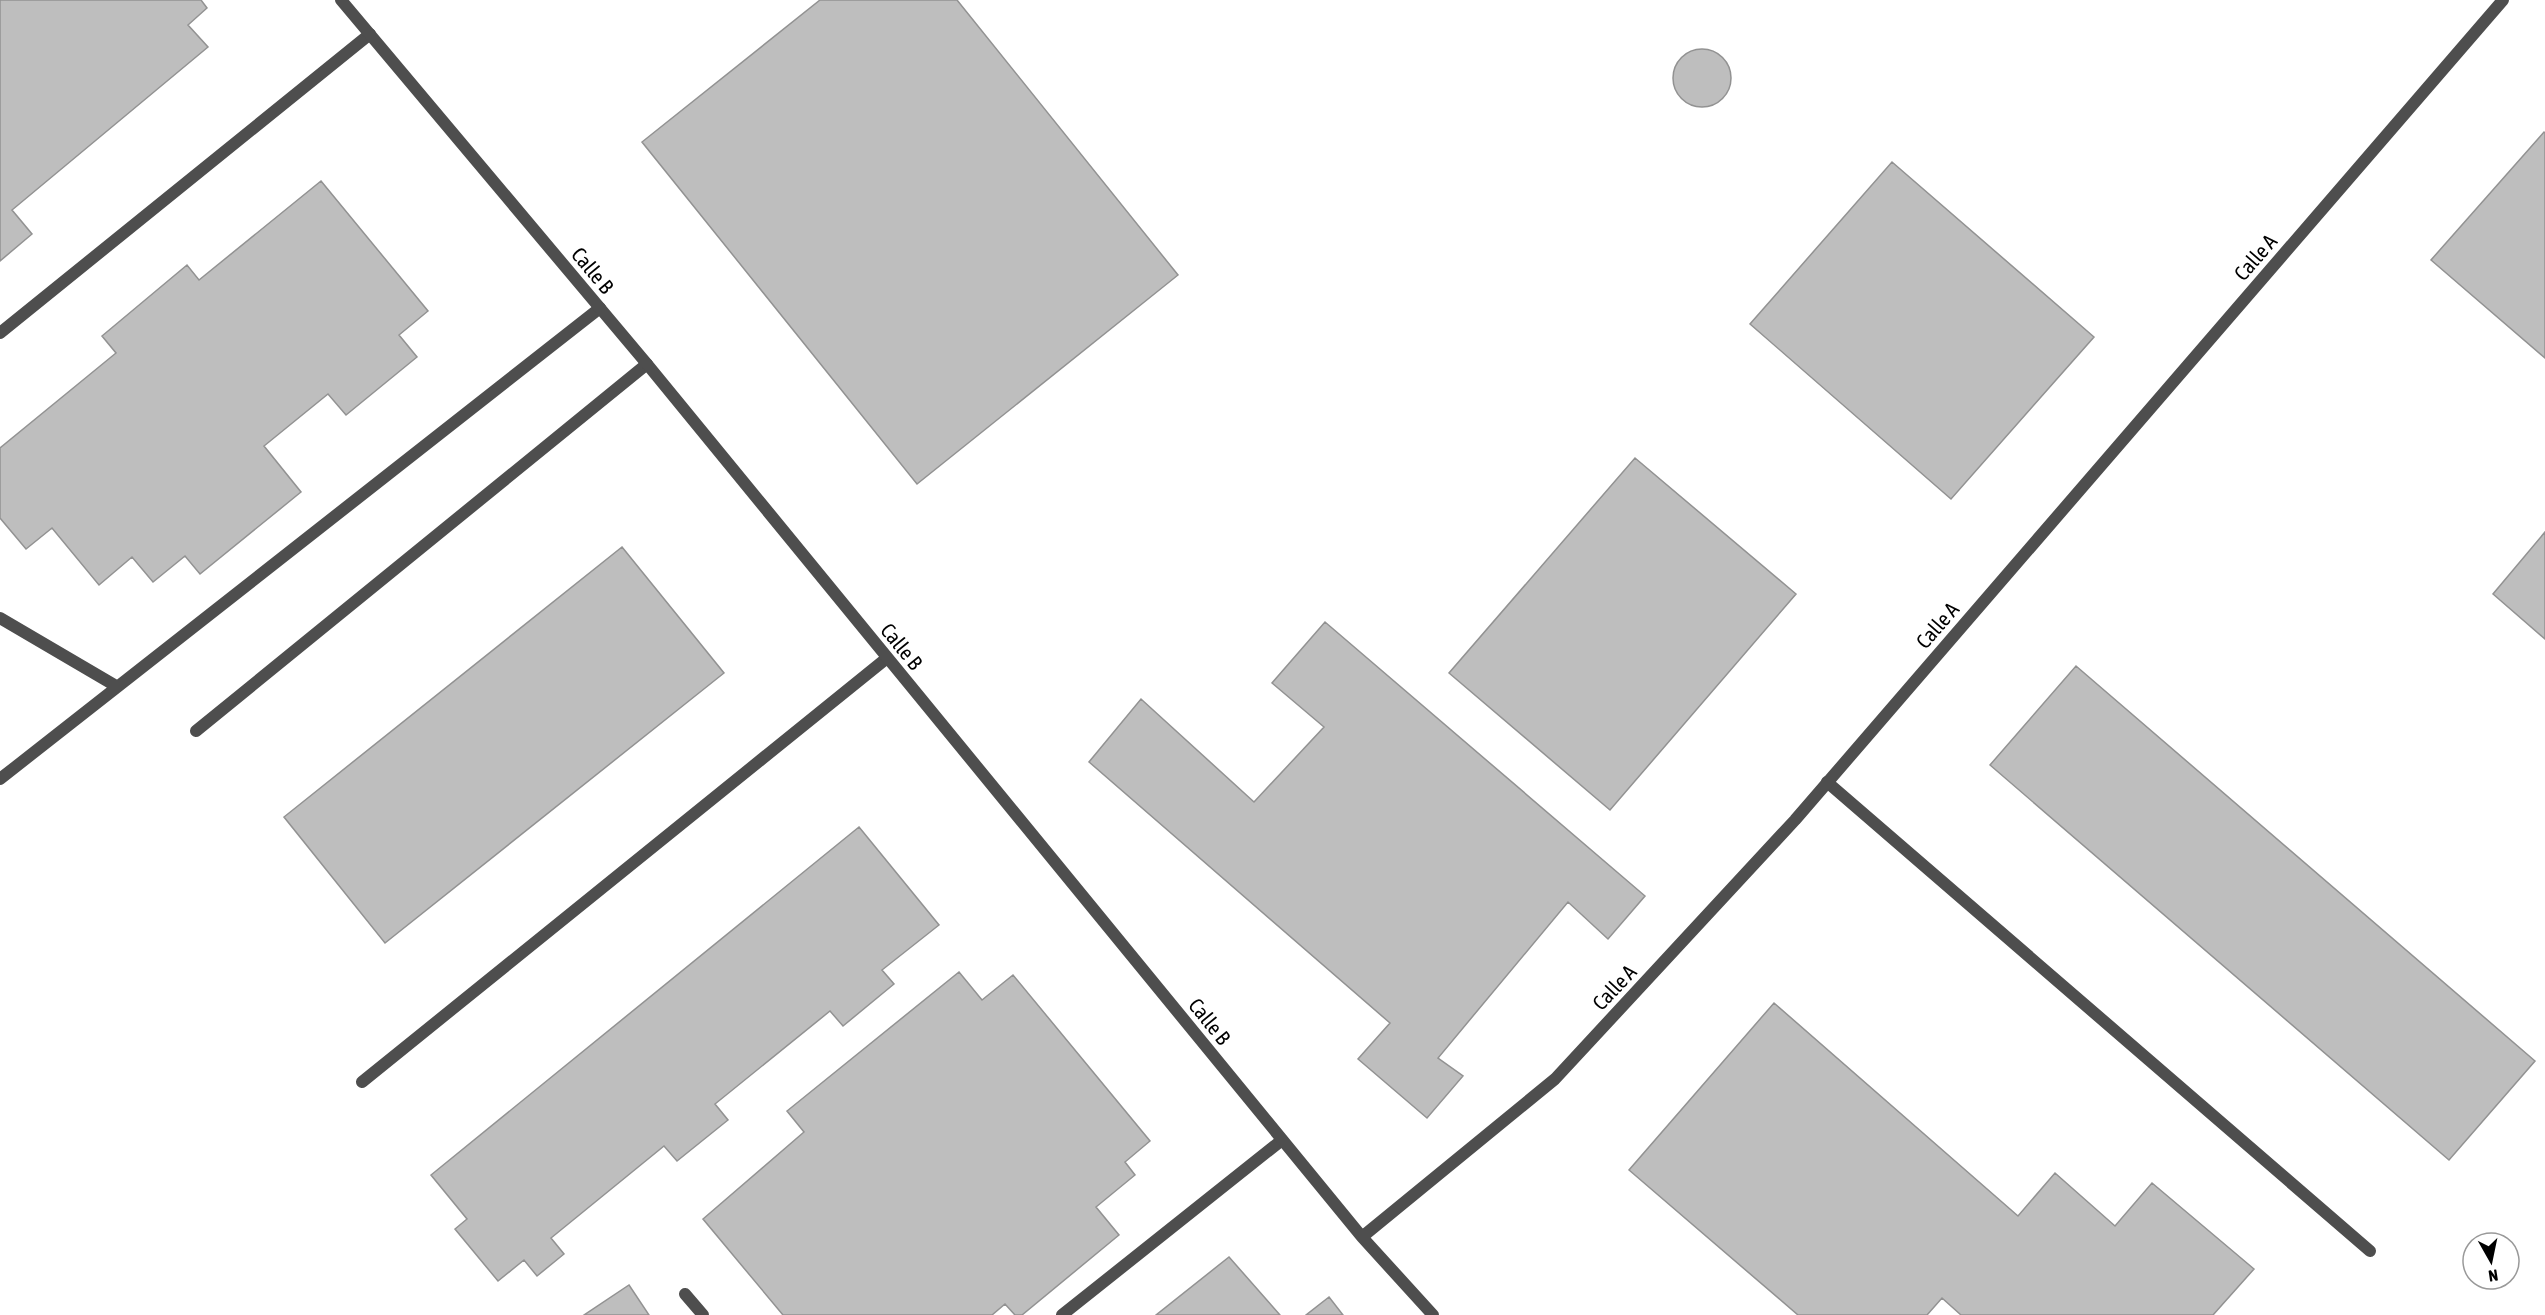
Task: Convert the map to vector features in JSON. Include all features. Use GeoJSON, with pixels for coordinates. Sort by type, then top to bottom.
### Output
{"type":"FeatureCollection","features":[{"type":"Feature","properties":{"kind":"street","name":"Calle B"},"geometry":{"type":"LineString","coordinates":[[342,0],[600,308],[1362,1237],[1433,1315]]}},
{"type":"Feature","properties":{"kind":"street","name":"Calle A"},"geometry":{"type":"LineString","coordinates":[[1362,1237],[1555,1079],[1795,820],[2503,0]]}},
{"type":"Feature","properties":{"kind":"street"},"geometry":{"type":"LineString","coordinates":[[0,333],[370,34]]}},
{"type":"Feature","properties":{"kind":"street"},"geometry":{"type":"LineString","coordinates":[[0,779],[600,308]]}},
{"type":"Feature","properties":{"kind":"street"},"geometry":{"type":"LineString","coordinates":[[196,731],[646,364]]}},
{"type":"Feature","properties":{"kind":"street"},"geometry":{"type":"LineString","coordinates":[[0,618],[116,686]]}},
{"type":"Feature","properties":{"kind":"street"},"geometry":{"type":"LineString","coordinates":[[362,1082],[887,658]]}},
{"type":"Feature","properties":{"kind":"street"},"geometry":{"type":"LineString","coordinates":[[1827,783],[2370,1251]]}},
{"type":"Feature","properties":{"kind":"street"},"geometry":{"type":"LineString","coordinates":[[1062,1315],[1282,1140]]}},
{"type":"Feature","properties":{"kind":"street"},"geometry":{"type":"LineString","coordinates":[[685,1294],[703,1315]]}},
{"type":"Feature","properties":{"kind":"building"},"geometry":{"type":"Polygon","coordinates":[[[0,0],[201,0],[207,8],[188,25],[208,47],[12,210],[32,234],[0,261],[0,0]]]}},
{"type":"Feature","properties":{"kind":"building"},"geometry":{"type":"Polygon","coordinates":[[[820,0],[957,0],[1178,275],[917,484],[642,142],[820,0]]]}},
{"type":"Feature","properties":{"kind":"building"},"geometry":{"type":"Polygon","coordinates":[[[1696,49],[1708,49],[1723,57],[1731,72],[1731,84],[1723,99],[1708,107],[1696,107],[1681,99],[1673,84],[1673,72],[1681,57],[1696,49]]]}},
{"type":"Feature","properties":{"kind":"building"},"geometry":{"type":"Polygon","coordinates":[[[2545,133],[2545,358],[2431,260],[2545,133]]]}},
{"type":"Feature","properties":{"kind":"building"},"geometry":{"type":"Polygon","coordinates":[[[1892,162],[2094,337],[1951,499],[1750,324],[1892,162]]]}},
{"type":"Feature","properties":{"kind":"building"},"geometry":{"type":"Polygon","coordinates":[[[321,181],[428,311],[399,335],[417,357],[346,415],[328,394],[264,446],[301,492],[200,574],[185,556],[153,582],[132,557],[99,585],[52,528],[26,549],[0,518],[0,448],[116,353],[102,336],[187,265],[199,280],[321,181]]]}},
{"type":"Feature","properties":{"kind":"building"},"geometry":{"type":"Polygon","coordinates":[[[1635,458],[1796,594],[1610,810],[1449,673],[1635,458]]]}},
{"type":"Feature","properties":{"kind":"building"},"geometry":{"type":"Polygon","coordinates":[[[2545,532],[2545,639],[2493,594],[2545,532]]]}},
{"type":"Feature","properties":{"kind":"building"},"geometry":{"type":"Polygon","coordinates":[[[622,547],[724,673],[385,943],[284,817],[622,547]]]}},
{"type":"Feature","properties":{"kind":"building"},"geometry":{"type":"Polygon","coordinates":[[[1325,622],[1645,896],[1608,939],[1568,902],[1438,1058],[1463,1076],[1427,1118],[1358,1059],[1390,1023],[1089,762],[1141,699],[1254,802],[1324,727],[1272,683],[1325,622]]]}},
{"type":"Feature","properties":{"kind":"building"},"geometry":{"type":"Polygon","coordinates":[[[2076,666],[2535,1061],[2449,1160],[1990,765],[2076,666]]]}},
{"type":"Feature","properties":{"kind":"building"},"geometry":{"type":"Polygon","coordinates":[[[859,827],[939,925],[882,970],[894,984],[843,1026],[830,1011],[715,1104],[728,1120],[677,1161],[664,1146],[551,1238],[564,1254],[537,1276],[524,1260],[498,1281],[455,1229],[467,1219],[431,1175],[859,827]]]}},
{"type":"Feature","properties":{"kind":"building"},"geometry":{"type":"Polygon","coordinates":[[[959,972],[982,1000],[1013,975],[1150,1141],[1125,1162],[1135,1175],[1096,1207],[1119,1235],[1022,1315],[1015,1315],[1005,1304],[992,1315],[783,1315],[703,1219],[804,1132],[787,1111],[959,972]]]}},
{"type":"Feature","properties":{"kind":"building"},"geometry":{"type":"Polygon","coordinates":[[[1774,1003],[2018,1216],[2055,1173],[2115,1226],[2152,1183],[2254,1269],[2213,1315],[1961,1315],[1942,1298],[1927,1315],[1798,1315],[1629,1170],[1774,1003]]]}},
{"type":"Feature","properties":{"kind":"building"},"geometry":{"type":"Polygon","coordinates":[[[1229,1257],[1280,1315],[1156,1315],[1229,1257]]]}},
{"type":"Feature","properties":{"kind":"building"},"geometry":{"type":"Polygon","coordinates":[[[629,1285],[649,1315],[584,1315],[629,1285]]]}},
{"type":"Feature","properties":{"kind":"building"},"geometry":{"type":"Polygon","coordinates":[[[1329,1297],[1343,1315],[1306,1315],[1329,1297]]]}}]}
